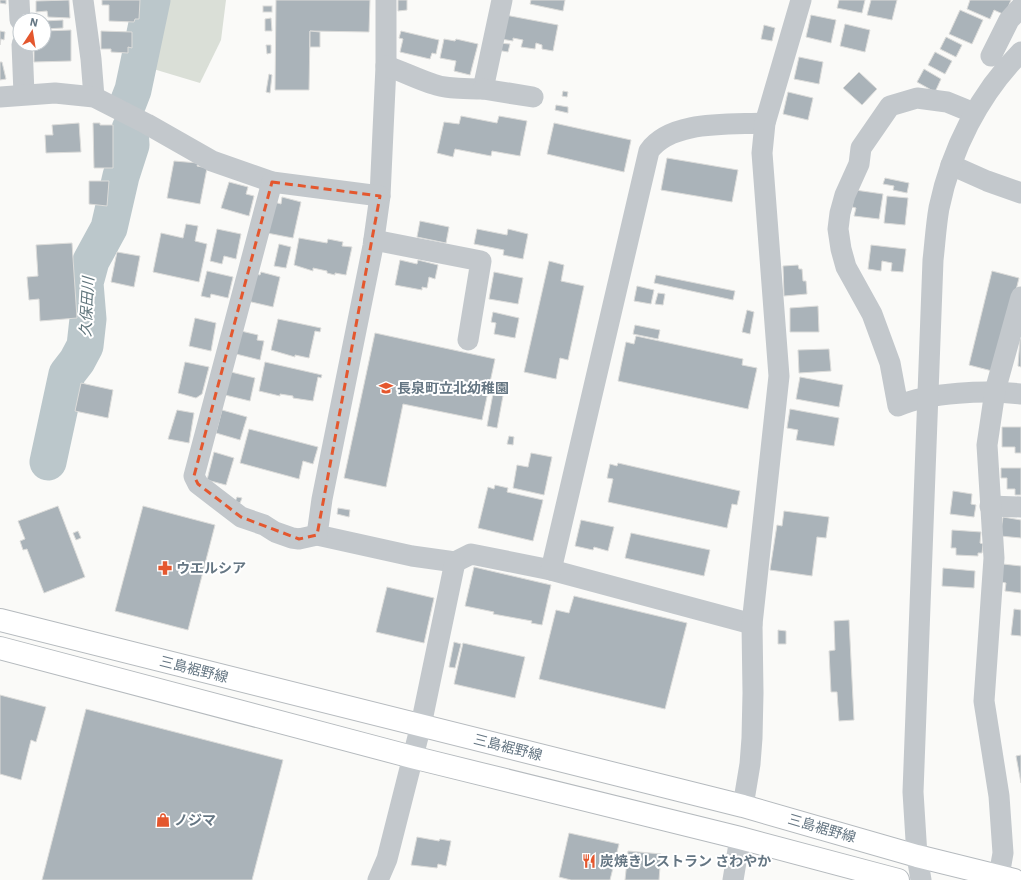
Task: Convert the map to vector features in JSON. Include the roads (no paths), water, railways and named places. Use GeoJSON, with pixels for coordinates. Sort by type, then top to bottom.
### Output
{"type":"FeatureCollection","features":[{"type":"Feature","properties":{"kind":"main road","name":"三島裾野線"},"geometry":{"type":"LineString","coordinates":[[0,620],[743,806],[917,856],[1007,878]]}},
{"type":"Feature","properties":{"kind":"main road","name":"三島裾野線"},"geometry":{"type":"LineString","coordinates":[[0,648],[412,757],[740,838],[898,880]]}},
{"type":"Feature","properties":{"kind":"street"},"geometry":{"type":"LineString","coordinates":[[19,0],[20,12]]}},
{"type":"Feature","properties":{"kind":"street"},"geometry":{"type":"LineString","coordinates":[[83,0],[91,59],[94,97]]}},
{"type":"Feature","properties":{"kind":"street"},"geometry":{"type":"LineString","coordinates":[[317,535],[323,492],[374,240],[380,196],[386,66],[386,0]]}},
{"type":"Feature","properties":{"kind":"street"},"geometry":{"type":"LineString","coordinates":[[483,89],[502,0]]}},
{"type":"Feature","properties":{"kind":"street"},"geometry":{"type":"LineString","coordinates":[[743,806],[751,751],[753,693],[752,624],[779,382],[762,153],[765,123],[801,0]]}},
{"type":"Feature","properties":{"kind":"street"},"geometry":{"type":"LineString","coordinates":[[991,56],[1009,20],[1021,7]]}},
{"type":"Feature","properties":{"kind":"street"},"geometry":{"type":"LineString","coordinates":[[22,52],[24,94]]}},
{"type":"Feature","properties":{"kind":"street"},"geometry":{"type":"LineString","coordinates":[[922,880],[917,856],[913,792],[926,399],[933,260],[939,208],[951,165],[974,113],[1007,66],[1021,52]]}},
{"type":"Feature","properties":{"kind":"street"},"geometry":{"type":"LineString","coordinates":[[386,66],[447,88],[483,89],[533,97]]}},
{"type":"Feature","properties":{"kind":"street"},"geometry":{"type":"LineString","coordinates":[[0,97],[24,94],[55,93],[94,97],[147,124],[212,161],[272,182],[380,196]]}},
{"type":"Feature","properties":{"kind":"street"},"geometry":{"type":"LineString","coordinates":[[974,113],[947,102],[917,98],[890,106],[861,148],[859,164],[845,195],[840,213],[838,229],[844,261],[872,314],[890,362],[898,406],[906,402],[955,394],[994,391],[1021,394]]}},
{"type":"Feature","properties":{"kind":"street"},"geometry":{"type":"LineString","coordinates":[[551,570],[649,151],[663,137],[687,128],[765,123]]}},
{"type":"Feature","properties":{"kind":"street"},"geometry":{"type":"LineString","coordinates":[[951,165],[987,181],[1021,193]]}},
{"type":"Feature","properties":{"kind":"street"},"geometry":{"type":"LineString","coordinates":[[272,182],[194,476],[198,484],[241,517],[264,525],[275,532],[292,538],[299,539],[317,535],[412,556],[455,562],[471,554],[551,570],[752,624]]}},
{"type":"Feature","properties":{"kind":"street"},"geometry":{"type":"LineString","coordinates":[[374,240],[481,261],[468,340]]}},
{"type":"Feature","properties":{"kind":"street"},"geometry":{"type":"LineString","coordinates":[[1007,878],[1003,853],[999,796],[984,701],[994,558],[987,445],[994,391],[1021,297]]}},
{"type":"Feature","properties":{"kind":"street"},"geometry":{"type":"LineString","coordinates":[[990,506],[1021,507]]}},
{"type":"Feature","properties":{"kind":"street"},"geometry":{"type":"LineString","coordinates":[[378,880],[387,859],[421,725],[455,562]]}},
{"type":"Feature","properties":{"kind":"street"},"geometry":{"type":"LineString","coordinates":[[733,880],[740,838]]}},
{"type":"Feature","properties":{"kind":"waterway","name":"久保田川"},"geometry":{"type":"LineString","coordinates":[[128,103],[133,90],[152,0]]}},
{"type":"Feature","properties":{"kind":"waterway","name":"久保田川"},"geometry":{"type":"LineString","coordinates":[[48,462],[67,374],[77,361],[85,346],[88,319],[85,283],[91,261],[109,228],[121,176],[131,145],[130,129]]}},
{"type":"Feature","properties":{"kind":"place","name":"長泉町立北幼稚園"},"geometry":{"type":"Point","coordinates":[386,388]}},
{"type":"Feature","properties":{"kind":"place","name":"ウエルシア"},"geometry":{"type":"Point","coordinates":[165,568]}},
{"type":"Feature","properties":{"kind":"place","name":"ノジマ"},"geometry":{"type":"Point","coordinates":[163,820]}},
{"type":"Feature","properties":{"kind":"place","name":"炭焼きレストラン さわやか"},"geometry":{"type":"Point","coordinates":[589,861]}}]}
